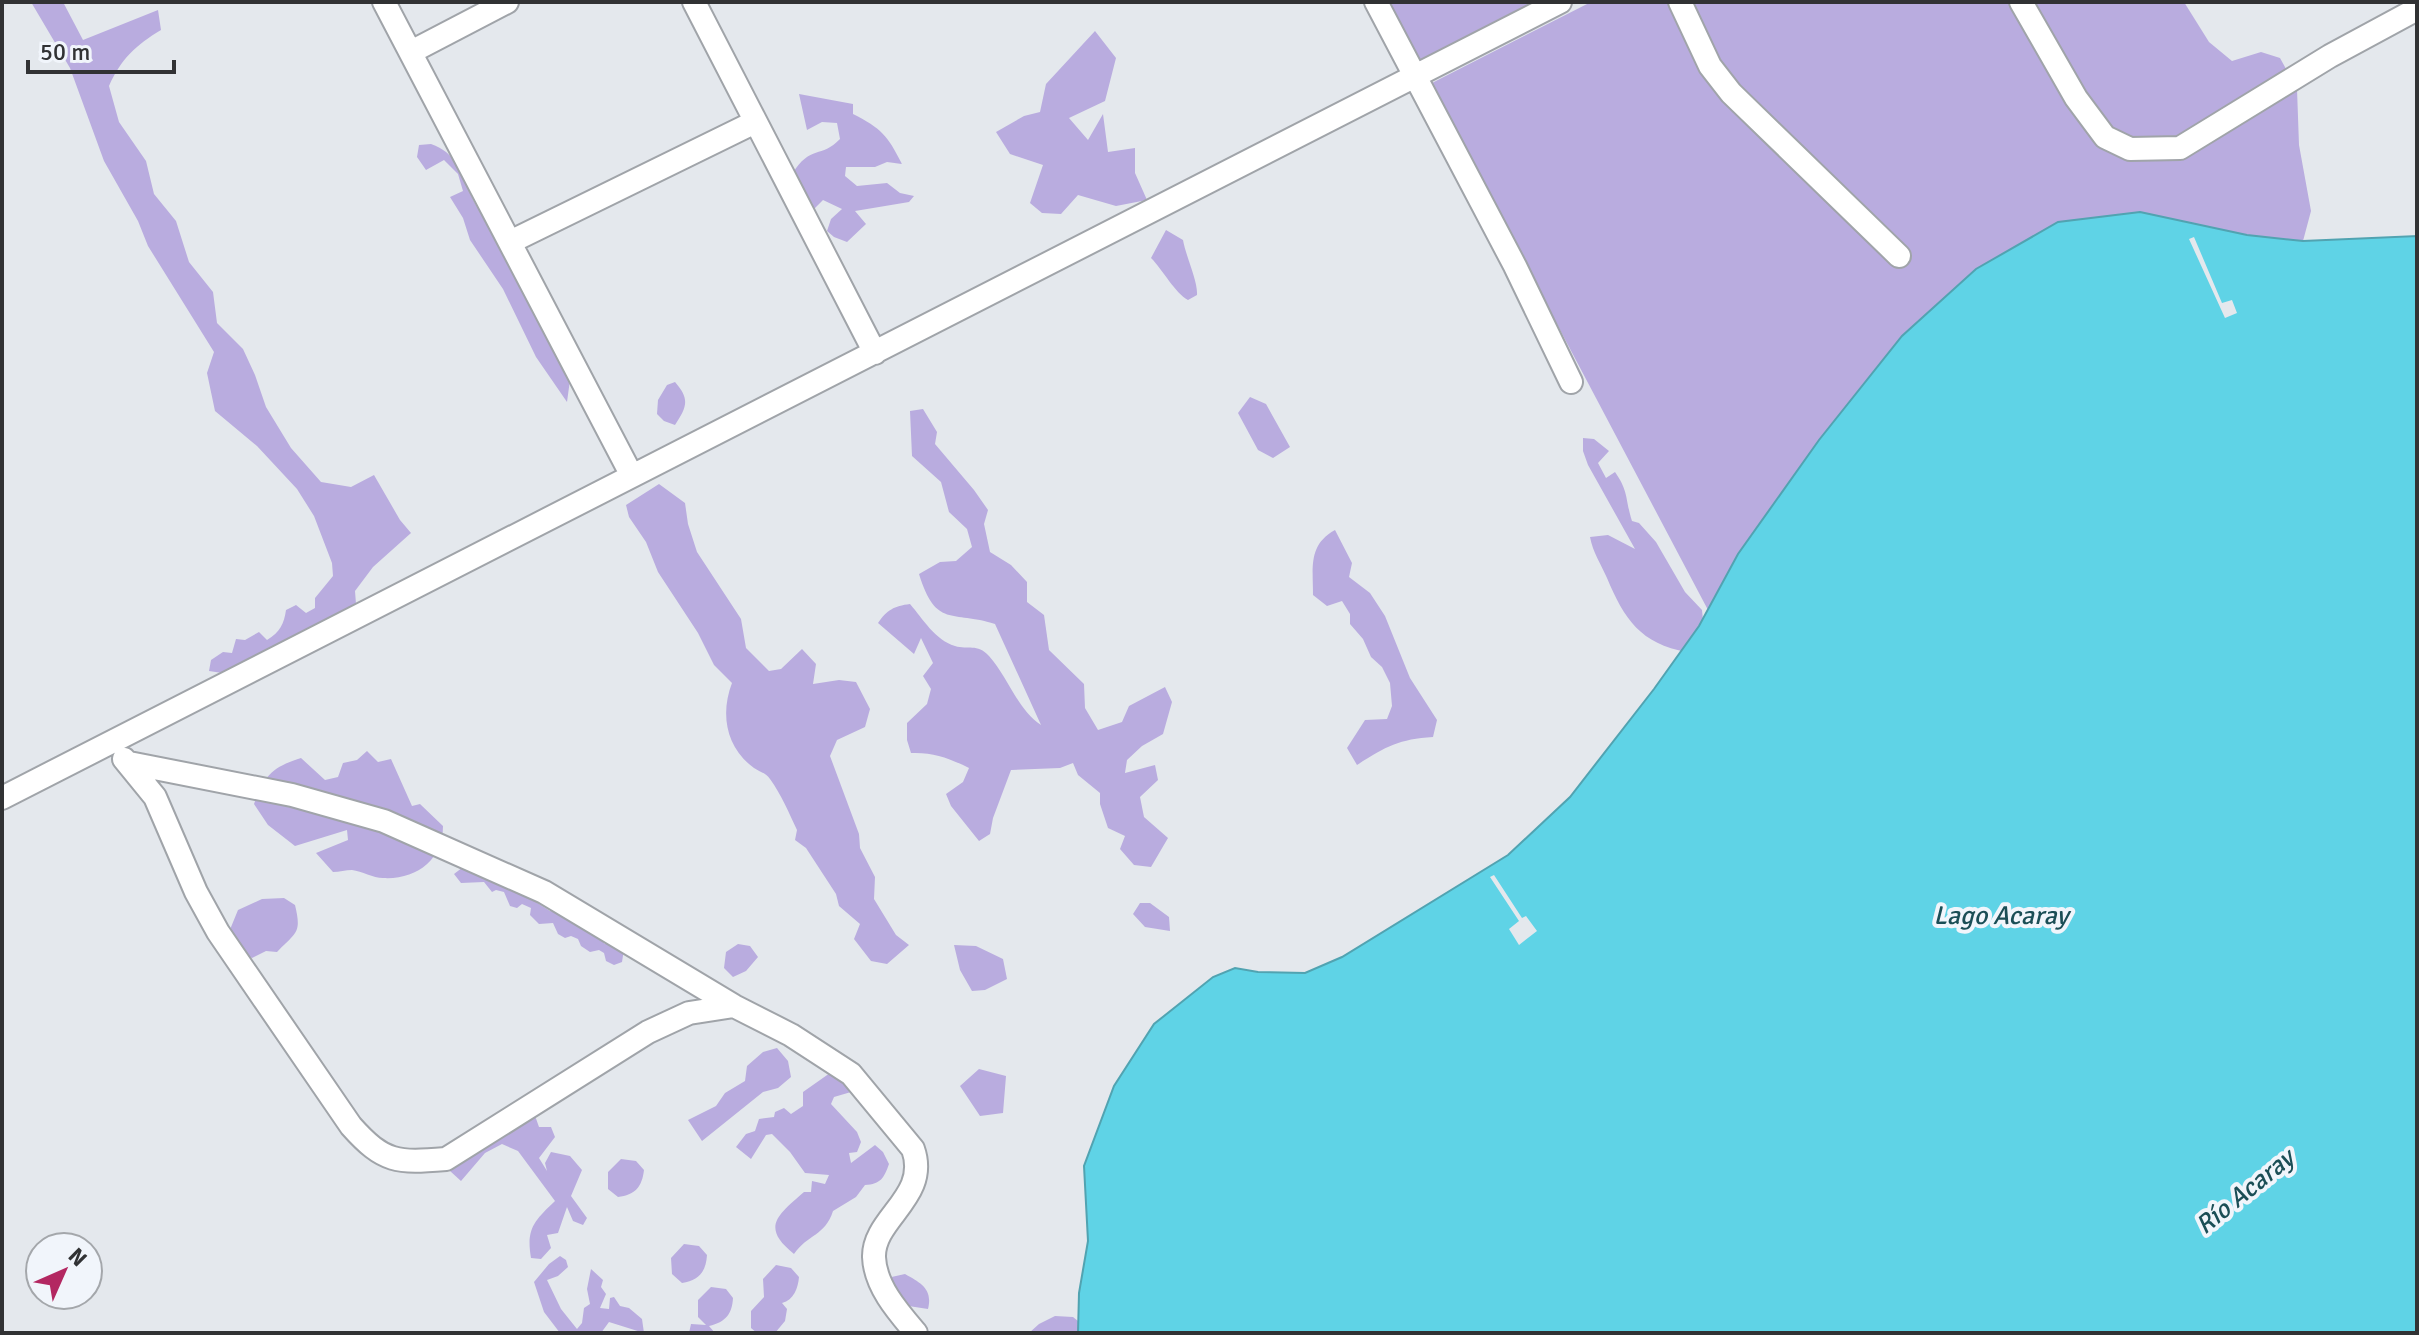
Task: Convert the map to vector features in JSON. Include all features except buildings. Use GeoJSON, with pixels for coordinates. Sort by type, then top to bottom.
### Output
{"type":"FeatureCollection","features":[{"type":"Feature","properties":{"kind":"street"},"geometry":{"type":"LineString","coordinates":[[384,2],[632,476]]}},
{"type":"Feature","properties":{"kind":"street"},"geometry":{"type":"LineString","coordinates":[[411,52],[507,2]]}},
{"type":"Feature","properties":{"kind":"street"},"geometry":{"type":"LineString","coordinates":[[694,2],[875,353]]}},
{"type":"Feature","properties":{"kind":"street"},"geometry":{"type":"LineString","coordinates":[[1376,2],[1515,266],[1571,382]]}},
{"type":"Feature","properties":{"kind":"street"},"geometry":{"type":"LineString","coordinates":[[2,798],[1560,2]]}},
{"type":"Feature","properties":{"kind":"street"},"geometry":{"type":"LineString","coordinates":[[1680,2],[1710,66],[1731,93],[1899,256]]}},
{"type":"Feature","properties":{"kind":"street"},"geometry":{"type":"LineString","coordinates":[[2021,2],[2076,98],[2105,137],[2130,149],[2180,148],[2330,56],[2417,9]]}},
{"type":"Feature","properties":{"kind":"street"},"geometry":{"type":"LineString","coordinates":[[510,242],[755,122]]}},
{"type":"Feature","properties":{"kind":"street"},"geometry":{"type":"LineString","coordinates":[[106,746],[129,763],[155,797],[196,892],[218,932],[351,1126],[372,1149],[392,1158],[418,1161],[446,1159],[648,1032],[689,1013],[734,1006]]}},
{"type":"Feature","properties":{"kind":"street"},"geometry":{"type":"LineString","coordinates":[[129,763],[292,795],[384,821],[544,892],[734,1006],[791,1035],[851,1074],[913,1149],[917,1172],[907,1196],[876,1241],[874,1256],[877,1272],[894,1308],[916,1333]]}},
{"type":"Feature","properties":{"kind":"shaded area"},"geometry":{"type":"Polygon","coordinates":[[[31,2],[63,2],[83,40],[158,10],[161,30],[130,54],[109,86],[119,122],[146,161],[154,194],[176,221],[189,262],[213,292],[217,323],[243,349],[266,407],[291,448],[321,482],[351,487],[374,475],[411,533],[373,567],[355,591],[356,604],[338,619],[307,638],[246,663],[229,674],[209,671],[211,660],[223,652],[232,653],[236,639],[245,640],[259,632],[267,640],[281,627],[286,610],[296,605],[306,613],[315,608],[315,598],[333,576],[332,563],[314,516],[297,489],[257,446],[215,411],[207,373],[214,352],[148,246],[138,221],[104,161],[70,68],[31,2]]]}},
{"type":"Feature","properties":{"kind":"shaded area"},"geometry":{"type":"Polygon","coordinates":[[[1384,2],[1534,2],[1418,65],[1384,2]]]}},
{"type":"Feature","properties":{"kind":"shaded area"},"geometry":{"type":"Polygon","coordinates":[[[1591,2],[2184,2],[2209,42],[2232,61],[2261,52],[2280,58],[2297,89],[2299,145],[2311,211],[2303,241],[2247,235],[2140,212],[2058,222],[1976,269],[1902,336],[1819,440],[1738,554],[1708,610],[1430,84],[1591,2]]]}},
{"type":"Feature","properties":{"kind":"shaded area"},"geometry":{"type":"Polygon","coordinates":[[[1095,31],[1116,58],[1105,101],[1069,118],[1088,140],[1103,114],[1108,152],[1135,148],[1135,173],[1147,200],[1116,206],[1078,195],[1061,214],[1042,213],[1030,203],[1043,165],[1010,154],[996,132],[1024,116],[1040,112],[1046,84],[1095,31]]]}},
{"type":"Feature","properties":{"kind":"shaded area"},"geometry":{"type":"Polygon","coordinates":[[[799,94],[853,104],[853,114],[883,134],[902,164],[887,162],[875,167],[846,167],[845,176],[857,186],[887,183],[900,193],[914,196],[909,202],[855,211],[866,224],[847,242],[827,231],[831,219],[842,209],[823,200],[814,209],[806,209],[792,174],[805,159],[840,139],[837,123],[822,122],[807,130],[799,94]]]}},
{"type":"Feature","properties":{"kind":"shaded area"},"geometry":{"type":"Polygon","coordinates":[[[431,144],[452,158],[475,204],[496,232],[570,380],[567,402],[536,357],[503,289],[470,240],[463,218],[450,197],[463,191],[458,174],[444,160],[426,170],[417,157],[419,145],[431,144]]]}},
{"type":"Feature","properties":{"kind":"shaded area"},"geometry":{"type":"Polygon","coordinates":[[[1166,230],[1183,240],[1197,289],[1197,295],[1188,300],[1151,258],[1166,230]]]}},
{"type":"Feature","properties":{"kind":"shaded area"},"geometry":{"type":"Polygon","coordinates":[[[675,382],[683,393],[685,403],[675,425],[657,414],[658,400],[667,385],[675,382]]]}},
{"type":"Feature","properties":{"kind":"shaded area"},"geometry":{"type":"Polygon","coordinates":[[[1250,397],[1266,404],[1290,447],[1273,458],[1258,450],[1238,413],[1250,397]]]}},
{"type":"Feature","properties":{"kind":"shaded area"},"geometry":{"type":"Polygon","coordinates":[[[923,409],[937,432],[935,444],[988,510],[984,524],[990,552],[1011,565],[1027,582],[1027,602],[1044,615],[1049,650],[1084,684],[1085,708],[1098,730],[1122,722],[1129,706],[1165,687],[1172,702],[1163,734],[1142,746],[1127,760],[1125,773],[1155,765],[1158,780],[1140,797],[1144,817],[1168,838],[1151,867],[1134,865],[1120,849],[1125,836],[1108,828],[1100,804],[1100,793],[1078,775],[1073,763],[1060,768],[1011,770],[990,834],[979,841],[951,806],[946,794],[963,782],[969,768],[941,756],[911,753],[907,723],[927,704],[931,689],[923,676],[933,663],[921,638],[914,654],[878,623],[891,609],[904,605],[910,604],[941,639],[985,652],[1025,710],[1041,725],[995,624],[947,614],[932,603],[925,591],[919,574],[940,562],[956,561],[972,547],[967,529],[949,512],[941,482],[912,456],[910,411],[923,409]]]}},
{"type":"Feature","properties":{"kind":"shaded area"},"geometry":{"type":"Polygon","coordinates":[[[1583,438],[1594,439],[1609,451],[1598,463],[1606,478],[1615,472],[1625,490],[1632,521],[1639,523],[1656,542],[1685,592],[1702,610],[1704,630],[1687,652],[1657,643],[1646,636],[1628,617],[1613,593],[1590,537],[1608,535],[1635,549],[1588,465],[1583,438]]]}},
{"type":"Feature","properties":{"kind":"shaded area"},"geometry":{"type":"Polygon","coordinates":[[[659,484],[685,503],[697,552],[741,619],[746,648],[769,671],[781,669],[802,649],[816,664],[813,684],[839,680],[856,682],[870,709],[865,727],[837,740],[830,756],[859,834],[860,848],[875,877],[874,899],[896,935],[909,945],[887,964],[871,961],[854,939],[860,924],[839,906],[836,894],[806,848],[795,840],[797,830],[770,779],[737,751],[726,718],[732,683],[714,665],[629,517],[626,505],[659,484]]]}},
{"type":"Feature","properties":{"kind":"shaded area"},"geometry":{"type":"Polygon","coordinates":[[[1335,530],[1352,563],[1349,577],[1370,593],[1385,616],[1410,678],[1437,720],[1433,737],[1393,745],[1357,765],[1347,748],[1365,720],[1387,719],[1392,706],[1390,683],[1350,624],[1350,614],[1342,601],[1327,606],[1313,595],[1316,550],[1335,530]]]}},
{"type":"Feature","properties":{"kind":"shaded area"},"geometry":{"type":"Polygon","coordinates":[[[367,751],[378,762],[391,759],[412,806],[420,804],[443,826],[442,838],[433,858],[406,876],[383,878],[352,870],[333,872],[316,853],[348,840],[347,830],[295,846],[268,825],[254,804],[261,786],[270,774],[283,765],[301,758],[325,780],[338,777],[343,763],[357,760],[367,751]]]}},
{"type":"Feature","properties":{"kind":"shaded area"},"geometry":{"type":"Polygon","coordinates":[[[471,861],[550,911],[564,913],[605,944],[615,944],[624,949],[622,962],[614,965],[606,961],[604,953],[599,950],[590,952],[581,946],[578,939],[571,936],[565,938],[558,934],[553,923],[539,924],[530,915],[531,908],[522,904],[517,908],[510,906],[504,892],[492,892],[484,882],[461,883],[454,874],[471,861]]]}},
{"type":"Feature","properties":{"kind":"shaded area"},"geometry":{"type":"Polygon","coordinates":[[[284,898],[295,905],[298,922],[293,936],[277,952],[266,951],[252,958],[240,951],[229,932],[238,910],[262,899],[284,898]]]}},
{"type":"Feature","properties":{"kind":"shaded area"},"geometry":{"type":"Polygon","coordinates":[[[1140,903],[1150,903],[1169,917],[1170,931],[1145,927],[1133,914],[1140,903]]]}},
{"type":"Feature","properties":{"kind":"shaded area"},"geometry":{"type":"Polygon","coordinates":[[[738,944],[750,946],[758,957],[746,971],[733,977],[724,968],[726,952],[738,944]]]}},
{"type":"Feature","properties":{"kind":"shaded area"},"geometry":{"type":"Polygon","coordinates":[[[954,945],[976,946],[1003,959],[1007,979],[985,990],[972,991],[960,970],[954,945]]]}},
{"type":"Feature","properties":{"kind":"shaded area"},"geometry":{"type":"Polygon","coordinates":[[[777,1048],[788,1061],[791,1077],[778,1088],[763,1092],[702,1141],[688,1120],[716,1106],[725,1093],[745,1081],[747,1066],[763,1052],[777,1048]]]}},
{"type":"Feature","properties":{"kind":"shaded area"},"geometry":{"type":"Polygon","coordinates":[[[979,1069],[1006,1076],[1003,1113],[980,1116],[960,1086],[979,1069]]]}},
{"type":"Feature","properties":{"kind":"shaded area"},"geometry":{"type":"Polygon","coordinates":[[[830,1073],[860,1085],[851,1092],[834,1097],[831,1104],[857,1132],[861,1142],[857,1152],[849,1153],[851,1163],[875,1145],[889,1164],[881,1179],[865,1185],[856,1197],[833,1211],[826,1225],[794,1254],[778,1236],[776,1222],[804,1192],[811,1192],[812,1181],[825,1184],[829,1175],[805,1173],[772,1134],[766,1135],[751,1159],[736,1147],[746,1134],[755,1131],[759,1119],[774,1117],[775,1112],[784,1108],[791,1114],[803,1106],[803,1092],[830,1073]]]}},
{"type":"Feature","properties":{"kind":"shaded area"},"geometry":{"type":"Polygon","coordinates":[[[533,1110],[539,1127],[551,1127],[555,1137],[539,1158],[547,1171],[545,1163],[551,1152],[570,1156],[582,1170],[571,1196],[587,1218],[583,1225],[573,1221],[567,1207],[558,1233],[547,1235],[551,1248],[541,1259],[531,1258],[531,1232],[537,1220],[555,1201],[518,1151],[502,1144],[485,1153],[461,1181],[450,1171],[452,1160],[533,1110]]]}},
{"type":"Feature","properties":{"kind":"shaded area"},"geometry":{"type":"Polygon","coordinates":[[[621,1159],[636,1161],[644,1170],[637,1189],[618,1197],[608,1189],[608,1172],[621,1159]]]}},
{"type":"Feature","properties":{"kind":"shaded area"},"geometry":{"type":"Polygon","coordinates":[[[684,1244],[699,1246],[707,1255],[700,1274],[682,1283],[672,1274],[671,1258],[684,1244]]]}},
{"type":"Feature","properties":{"kind":"shaded area"},"geometry":{"type":"Polygon","coordinates":[[[560,1256],[566,1260],[568,1267],[547,1280],[561,1309],[577,1329],[582,1323],[584,1308],[590,1304],[587,1289],[591,1269],[603,1280],[601,1287],[606,1294],[600,1308],[609,1309],[610,1298],[614,1297],[620,1306],[629,1308],[642,1319],[644,1333],[609,1322],[601,1333],[560,1333],[544,1312],[534,1282],[560,1256]]]}},
{"type":"Feature","properties":{"kind":"shaded area"},"geometry":{"type":"Polygon","coordinates":[[[776,1265],[791,1268],[799,1277],[798,1285],[792,1296],[782,1303],[787,1309],[785,1321],[775,1333],[757,1333],[751,1328],[751,1311],[764,1297],[763,1279],[776,1265]]]}},
{"type":"Feature","properties":{"kind":"shaded area"},"geometry":{"type":"Polygon","coordinates":[[[905,1274],[927,1292],[928,1309],[902,1305],[887,1278],[905,1274]]]}},
{"type":"Feature","properties":{"kind":"shaded area"},"geometry":{"type":"Polygon","coordinates":[[[711,1287],[726,1289],[733,1298],[731,1309],[724,1320],[709,1326],[715,1333],[689,1333],[691,1324],[706,1325],[698,1317],[698,1300],[711,1287]]]}},
{"type":"Feature","properties":{"kind":"shaded area"},"geometry":{"type":"Polygon","coordinates":[[[1055,1316],[1073,1317],[1089,1333],[1029,1333],[1055,1316]]]}},
{"type":"Feature","properties":{"kind":"water","name":"Lago Acaray"},"geometry":{"type":"Polygon","coordinates":[[[2140,212],[2247,235],[2303,241],[2417,236],[2417,1333],[1078,1333],[1079,1293],[1088,1241],[1084,1166],[1114,1086],[1154,1024],[1213,977],[1235,968],[1305,973],[1342,957],[1508,855],[1570,797],[1654,689],[1699,626],[1738,554],[1819,440],[1902,336],[1976,269],[2058,222],[2140,212]]]}},
{"type":"Feature","properties":{"kind":"pier"},"geometry":{"type":"Polygon","coordinates":[[[2194,237],[2222,303],[2232,300],[2237,313],[2225,318],[2189,239],[2194,237]]]}},
{"type":"Feature","properties":{"kind":"pier"},"geometry":{"type":"Polygon","coordinates":[[[1494,875],[1522,918],[1526,916],[1537,931],[1519,945],[1509,929],[1519,921],[1490,877],[1494,875]]]}},
{"type":"Feature","properties":{"kind":"water label","name":"Río Acaray"},"geometry":{"type":"Point","coordinates":[2245,1192]}}]}
